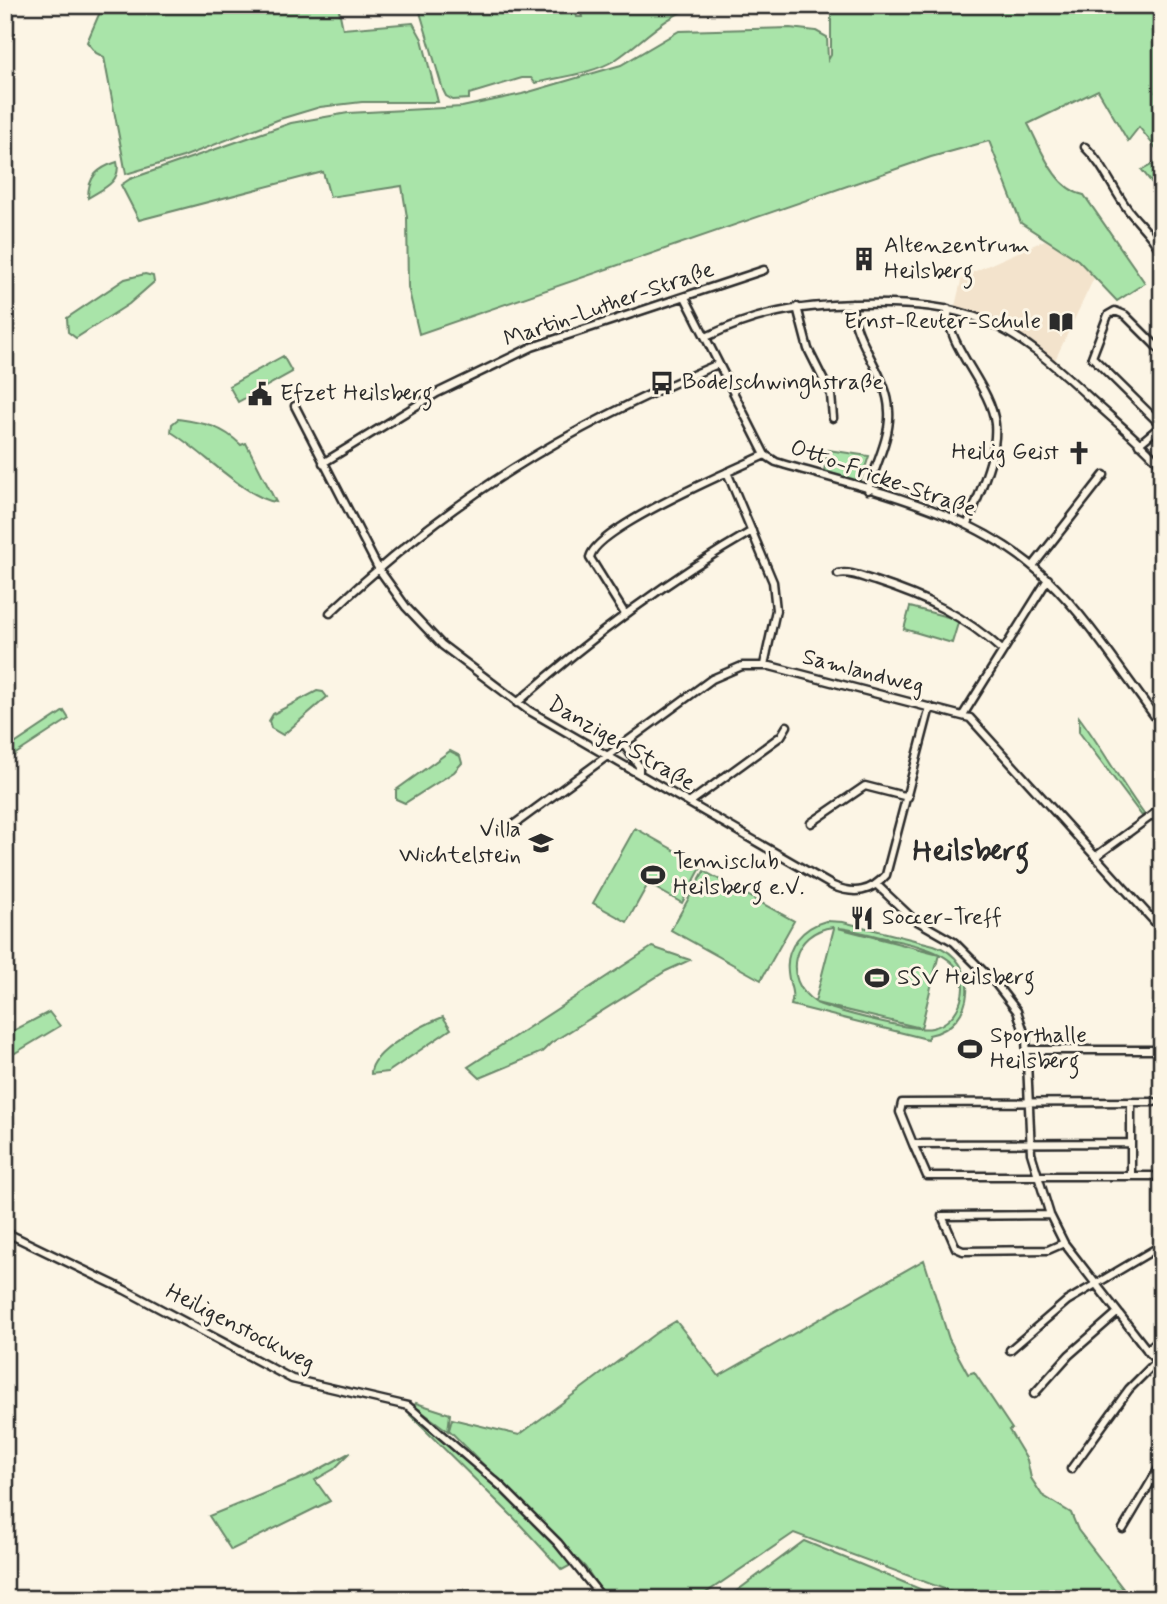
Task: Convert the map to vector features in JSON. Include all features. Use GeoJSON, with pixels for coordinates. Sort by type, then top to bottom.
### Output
{"type":"FeatureCollection","features":[{"type":"Feature","properties":{"kind":"street"},"geometry":{"type":"LineString","coordinates":[[1085,147],[1103,164],[1121,200],[1153,239],[1162,255]]}},
{"type":"Feature","properties":{"kind":"street","name":"Martin-Luther-Straße"},"geometry":{"type":"LineString","coordinates":[[323,463],[425,399],[506,359],[582,328],[764,270]]}},
{"type":"Feature","properties":{"kind":"street","name":"Otto-Fricke-Straße"},"geometry":{"type":"LineString","coordinates":[[685,297],[765,455],[776,462],[968,524],[998,541],[1048,579],[1162,726]]}},
{"type":"Feature","properties":{"kind":"street"},"geometry":{"type":"LineString","coordinates":[[852,304],[858,336],[886,394],[890,411],[868,490]]}},
{"type":"Feature","properties":{"kind":"street"},"geometry":{"type":"LineString","coordinates":[[706,337],[753,316],[797,307],[912,304],[948,309],[996,324],[1031,345],[1162,466]]}},
{"type":"Feature","properties":{"kind":"street"},"geometry":{"type":"LineString","coordinates":[[797,307],[808,349],[831,395],[833,418]]}},
{"type":"Feature","properties":{"kind":"street"},"geometry":{"type":"LineString","coordinates":[[948,309],[949,325],[989,404],[995,426],[992,450],[968,524]]}},
{"type":"Feature","properties":{"kind":"street"},"geometry":{"type":"LineString","coordinates":[[1139,444],[1162,425],[1092,357],[1108,315],[1115,311],[1125,315],[1162,352]]}},
{"type":"Feature","properties":{"kind":"street"},"geometry":{"type":"LineString","coordinates":[[330,613],[378,568],[458,503],[521,461],[614,410],[718,364]]}},
{"type":"Feature","properties":{"kind":"street","name":"Danziger Straße"},"geometry":{"type":"LineString","coordinates":[[295,406],[378,568],[406,607],[433,636],[517,703],[834,886],[853,892],[877,885]]}},
{"type":"Feature","properties":{"kind":"street"},"geometry":{"type":"LineString","coordinates":[[625,614],[592,563],[592,549],[641,515],[765,455]]}},
{"type":"Feature","properties":{"kind":"street"},"geometry":{"type":"LineString","coordinates":[[727,472],[770,572],[776,604],[764,665]]}},
{"type":"Feature","properties":{"kind":"street"},"geometry":{"type":"LineString","coordinates":[[1032,566],[1104,475]]}},
{"type":"Feature","properties":{"kind":"street"},"geometry":{"type":"LineString","coordinates":[[517,703],[625,614],[690,569],[752,531]]}},
{"type":"Feature","properties":{"kind":"street"},"geometry":{"type":"LineString","coordinates":[[838,574],[845,572],[944,607],[974,625],[1003,650]]}},
{"type":"Feature","properties":{"kind":"street"},"geometry":{"type":"LineString","coordinates":[[963,715],[1048,579]]}},
{"type":"Feature","properties":{"kind":"street","name":"Samlandweg"},"geometry":{"type":"LineString","coordinates":[[512,826],[712,678],[739,667],[764,665],[963,715],[982,729],[1162,930]]}},
{"type":"Feature","properties":{"kind":"street"},"geometry":{"type":"LineString","coordinates":[[930,707],[891,865],[877,885],[919,923],[946,936],[987,975],[1017,1011],[1025,1030],[1027,1050],[1030,1142],[1036,1176],[1049,1216],[1064,1243],[1162,1369]]}},
{"type":"Feature","properties":{"kind":"street"},"geometry":{"type":"LineString","coordinates":[[689,803],[781,736],[787,726]]}},
{"type":"Feature","properties":{"kind":"street"},"geometry":{"type":"LineString","coordinates":[[623,743],[639,766],[639,774]]}},
{"type":"Feature","properties":{"kind":"street"},"geometry":{"type":"LineString","coordinates":[[811,823],[865,786],[908,797]]}},
{"type":"Feature","properties":{"kind":"street"},"geometry":{"type":"LineString","coordinates":[[1095,857],[1162,808]]}},
{"type":"Feature","properties":{"kind":"street"},"geometry":{"type":"LineString","coordinates":[[1027,1050],[1162,1050]]}},
{"type":"Feature","properties":{"kind":"street"},"geometry":{"type":"LineString","coordinates":[[1131,1102],[1131,1176]]}},
{"type":"Feature","properties":{"kind":"street"},"geometry":{"type":"LineString","coordinates":[[1152,1176],[927,1176],[900,1112],[902,1103],[1154,1102]]}},
{"type":"Feature","properties":{"kind":"street"},"geometry":{"type":"LineString","coordinates":[[913,1144],[1131,1143]]}},
{"type":"Feature","properties":{"kind":"street"},"geometry":{"type":"LineString","coordinates":[[1049,1216],[942,1216],[956,1248],[963,1251],[1048,1250],[1064,1243]]}},
{"type":"Feature","properties":{"kind":"street","name":"Heiligenstockweg"},"geometry":{"type":"LineString","coordinates":[[5,1232],[125,1290],[292,1379],[408,1406],[482,1469],[556,1541],[603,1599]]}},
{"type":"Feature","properties":{"kind":"street"},"geometry":{"type":"LineString","coordinates":[[1010,1350],[1058,1307],[1094,1283],[1162,1245]]}},
{"type":"Feature","properties":{"kind":"street"},"geometry":{"type":"LineString","coordinates":[[1034,1394],[1069,1355],[1117,1313]]}},
{"type":"Feature","properties":{"kind":"street"},"geometry":{"type":"LineString","coordinates":[[1147,1350],[1162,1337]]}},
{"type":"Feature","properties":{"kind":"street"},"geometry":{"type":"LineString","coordinates":[[1072,1469],[1122,1397],[1156,1362]]}},
{"type":"Feature","properties":{"kind":"street"},"geometry":{"type":"LineString","coordinates":[[1123,1530],[1162,1463]]}},
{"type":"Feature","properties":{"kind":"shaded area","name":"Ernst-Reuter-Schule"},"geometry":{"type":"Polygon","coordinates":[[[1045,240],[1078,260],[1094,278],[1055,360],[1015,330],[984,315],[955,306],[962,277],[1045,240]]]}},
{"type":"Feature","properties":{"kind":"green space"},"geometry":{"type":"Polygon","coordinates":[[[103,5],[338,5],[343,29],[413,23],[422,39],[438,102],[362,102],[320,107],[280,119],[183,157],[126,174],[104,57],[96,53],[87,42],[103,5]]]}},
{"type":"Feature","properties":{"kind":"green space"},"geometry":{"type":"Polygon","coordinates":[[[443,5],[574,5],[577,17],[582,17],[579,5],[697,6],[674,16],[615,60],[596,69],[535,83],[531,78],[522,78],[469,94],[469,99],[453,100],[446,96],[443,90],[420,12],[443,5]]]}},
{"type":"Feature","properties":{"kind":"green space"},"geometry":{"type":"Polygon","coordinates":[[[831,5],[1162,5],[1162,75],[1156,92],[1162,93],[1162,156],[1139,127],[1128,141],[1098,90],[1028,124],[1057,176],[1064,185],[1084,195],[1145,283],[1117,301],[1078,260],[1021,223],[989,141],[931,157],[419,334],[408,287],[407,217],[402,186],[330,197],[323,172],[139,220],[121,185],[130,179],[291,123],[348,113],[462,107],[522,94],[621,65],[679,31],[790,28],[816,31],[827,37],[828,60],[831,55],[831,5]]]}},
{"type":"Feature","properties":{"kind":"green space"},"geometry":{"type":"Polygon","coordinates":[[[1162,159],[1162,196],[1142,170],[1162,159]]]}},
{"type":"Feature","properties":{"kind":"green space"},"geometry":{"type":"Polygon","coordinates":[[[117,162],[117,175],[114,180],[88,198],[88,190],[95,174],[117,162]]]}},
{"type":"Feature","properties":{"kind":"green space"},"geometry":{"type":"Polygon","coordinates":[[[145,274],[153,276],[154,282],[129,304],[76,338],[68,332],[67,318],[125,279],[145,274]]]}},
{"type":"Feature","properties":{"kind":"green space"},"geometry":{"type":"Polygon","coordinates":[[[283,356],[292,372],[238,402],[229,386],[283,356]]]}},
{"type":"Feature","properties":{"kind":"green space"},"geometry":{"type":"Polygon","coordinates":[[[178,419],[213,426],[241,445],[246,443],[276,502],[251,492],[171,432],[172,424],[178,419]]]}},
{"type":"Feature","properties":{"kind":"green space"},"geometry":{"type":"Polygon","coordinates":[[[828,450],[869,456],[860,483],[824,471],[828,450]]]}},
{"type":"Feature","properties":{"kind":"green space"},"geometry":{"type":"Polygon","coordinates":[[[910,607],[959,620],[952,643],[904,629],[910,607]]]}},
{"type":"Feature","properties":{"kind":"green space"},"geometry":{"type":"Polygon","coordinates":[[[317,691],[323,692],[327,697],[283,735],[271,728],[269,721],[273,714],[317,691]]]}},
{"type":"Feature","properties":{"kind":"green space"},"geometry":{"type":"Polygon","coordinates":[[[64,711],[69,719],[5,761],[5,736],[13,745],[64,711]]]}},
{"type":"Feature","properties":{"kind":"green space"},"geometry":{"type":"Polygon","coordinates":[[[1079,717],[1144,814],[1142,816],[1079,732],[1079,717]]]}},
{"type":"Feature","properties":{"kind":"green space"},"geometry":{"type":"Polygon","coordinates":[[[450,751],[460,756],[462,763],[454,772],[405,803],[396,799],[396,790],[450,751]]]}},
{"type":"Feature","properties":{"kind":"green space","name":"Tennisclub Heilsberg e.V."},"geometry":{"type":"Polygon","coordinates":[[[635,828],[702,866],[682,903],[648,884],[627,922],[593,903],[635,828]]]}},
{"type":"Feature","properties":{"kind":"green space"},"geometry":{"type":"Polygon","coordinates":[[[704,871],[794,921],[761,980],[671,930],[704,871]]]}},
{"type":"Feature","properties":{"kind":"green space","name":"SSV Heilsberg"},"geometry":{"type":"Polygon","coordinates":[[[826,921],[843,922],[934,945],[949,953],[960,964],[966,978],[964,1007],[957,1019],[945,1029],[929,1035],[927,1039],[791,1005],[789,954],[797,939],[810,928],[826,921]],[[834,928],[808,938],[800,947],[796,958],[798,981],[804,992],[815,1002],[834,928]],[[838,928],[939,954],[912,944],[838,928]],[[939,954],[921,1028],[937,1027],[957,1010],[963,984],[959,972],[939,954]],[[816,1003],[856,1015],[920,1028],[816,1003]]]}},
{"type":"Feature","properties":{"kind":"green space"},"geometry":{"type":"Polygon","coordinates":[[[652,947],[690,960],[666,971],[551,1043],[542,1052],[480,1078],[468,1067],[652,947]]]}},
{"type":"Feature","properties":{"kind":"green space"},"geometry":{"type":"Polygon","coordinates":[[[49,1012],[60,1026],[5,1059],[5,1035],[49,1012]]]}},
{"type":"Feature","properties":{"kind":"green space"},"geometry":{"type":"Polygon","coordinates":[[[443,1017],[451,1029],[388,1072],[371,1074],[373,1066],[388,1048],[412,1032],[443,1017]]]}},
{"type":"Feature","properties":{"kind":"green space"},"geometry":{"type":"Polygon","coordinates":[[[924,1260],[949,1339],[968,1374],[974,1372],[1012,1429],[1009,1430],[1027,1460],[1031,1478],[1042,1495],[1071,1513],[1078,1530],[1124,1590],[1120,1599],[971,1599],[794,1533],[697,1599],[607,1599],[585,1567],[449,1430],[452,1419],[519,1435],[676,1321],[719,1376],[924,1260]]]}},
{"type":"Feature","properties":{"kind":"green space"},"geometry":{"type":"Polygon","coordinates":[[[416,1403],[450,1414],[448,1431],[414,1406],[416,1403]]]}},
{"type":"Feature","properties":{"kind":"green space"},"geometry":{"type":"Polygon","coordinates":[[[412,1413],[452,1444],[573,1564],[562,1570],[514,1518],[410,1415],[412,1413]]]}},
{"type":"Feature","properties":{"kind":"green space"},"geometry":{"type":"Polygon","coordinates":[[[351,1452],[334,1469],[315,1480],[330,1501],[231,1550],[209,1516],[307,1476],[351,1452]]]}},
{"type":"Feature","properties":{"kind":"green space"},"geometry":{"type":"Polygon","coordinates":[[[804,1541],[944,1599],[726,1599],[804,1541]]]}},
{"type":"Feature","properties":{"kind":"place","name":"Altenzentrum Heilsberg"},"geometry":{"type":"Point","coordinates":[864,259]}},
{"type":"Feature","properties":{"kind":"place","name":"Ernst-Reuter-Schule"},"geometry":{"type":"Point","coordinates":[1061,322]}},
{"type":"Feature","properties":{"kind":"place","name":"Bodelschwinghstraße"},"geometry":{"type":"Point","coordinates":[662,383]}},
{"type":"Feature","properties":{"kind":"place","name":"Efzet Heilsberg"},"geometry":{"type":"Point","coordinates":[260,394]}},
{"type":"Feature","properties":{"kind":"place","name":"Heilig Geist"},"geometry":{"type":"Point","coordinates":[1079,453]}},
{"type":"Feature","properties":{"kind":"place","name":"Villa Wichtelstein"},"geometry":{"type":"Point","coordinates":[541,843]}},
{"type":"Feature","properties":{"kind":"place","name":"Tennisclub Heilsberg e.V."},"geometry":{"type":"Point","coordinates":[653,875]}},
{"type":"Feature","properties":{"kind":"place","name":"Soccer-Treff"},"geometry":{"type":"Point","coordinates":[862,918]}},
{"type":"Feature","properties":{"kind":"place","name":"SSV Heilsberg"},"geometry":{"type":"Point","coordinates":[877,978]}},
{"type":"Feature","properties":{"kind":"place","name":"Sporthalle Heilsberg"},"geometry":{"type":"Point","coordinates":[970,1049]}},
{"type":"Feature","properties":{"kind":"district","name":"Heilsberg"},"geometry":{"type":"Point","coordinates":[971,851]}}]}
